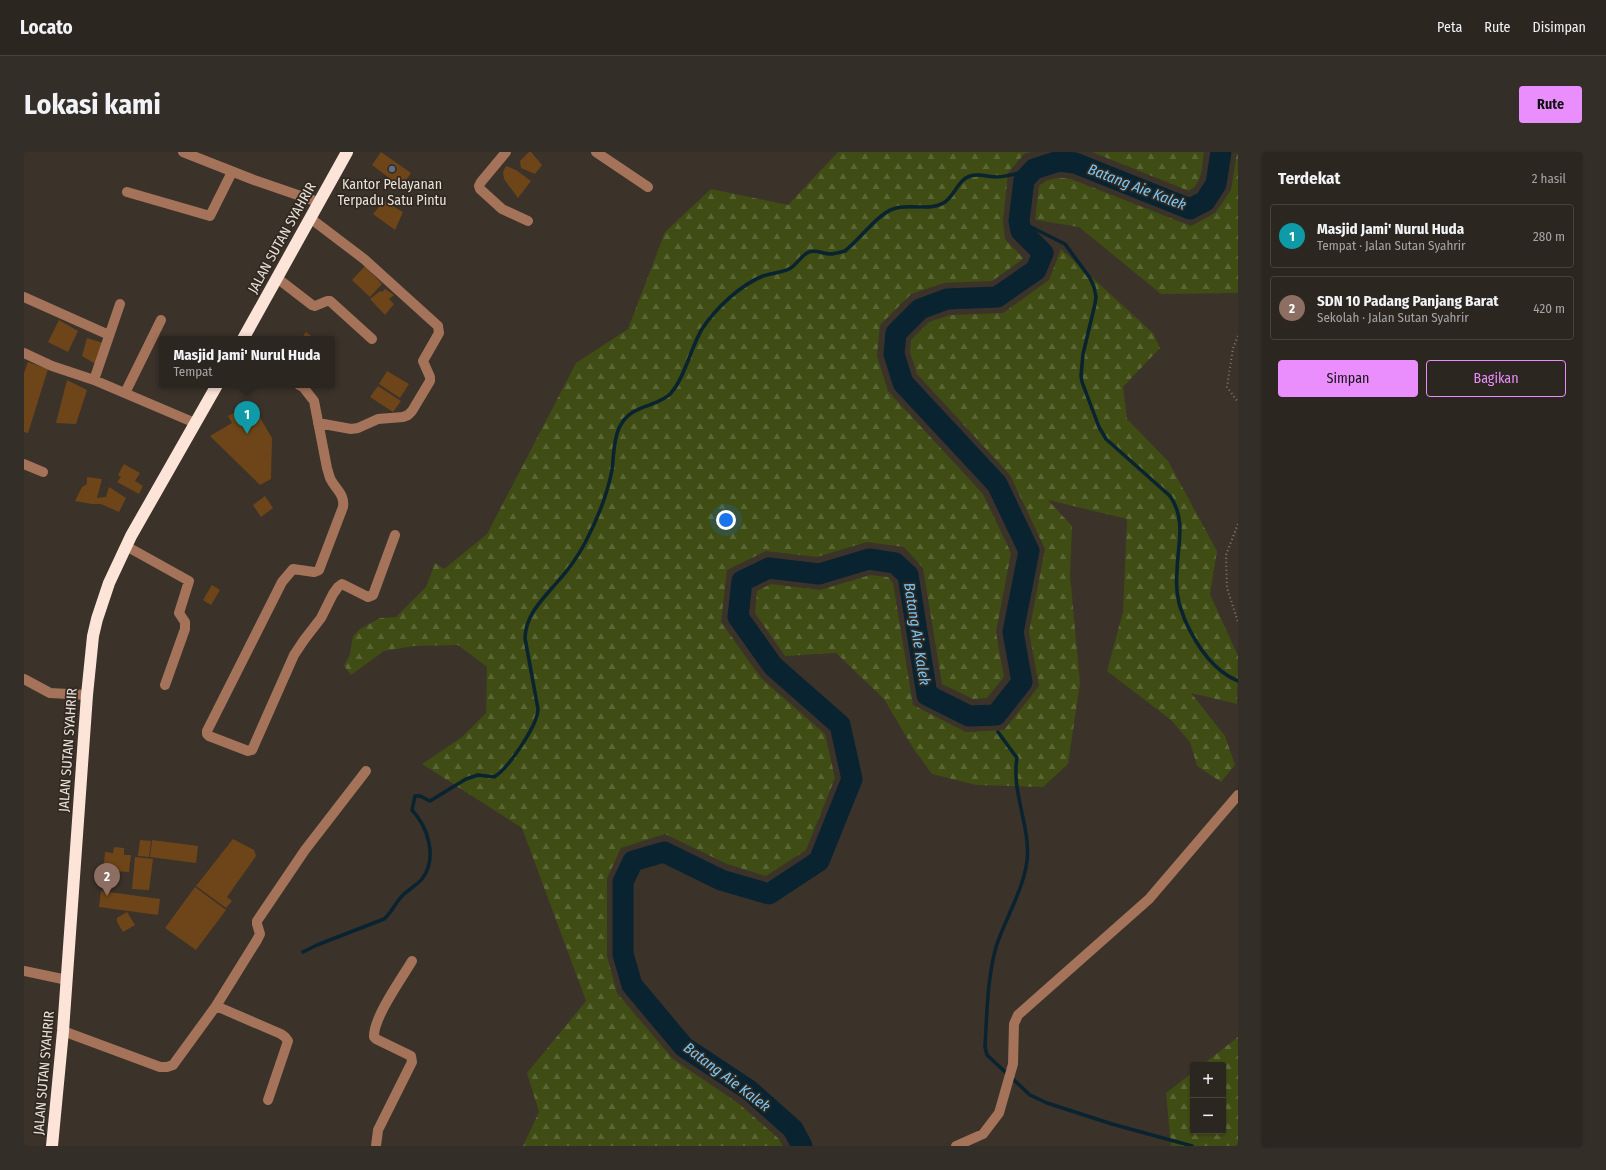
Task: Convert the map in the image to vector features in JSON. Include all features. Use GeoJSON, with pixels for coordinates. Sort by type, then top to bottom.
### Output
{"type":"FeatureCollection","features":[{"type":"Feature","properties":{"kind":"highway","name":"JALAN SUTAN SYAHRIR"},"geometry":{"type":"LineString","coordinates":[[245,336],[347,152]]}},
{"type":"Feature","properties":{"kind":"highway","name":"JALAN SUTAN SYAHRIR"},"geometry":{"type":"LineString","coordinates":[[52,1146],[67,980],[87,695],[96,619],[109,583],[126,546],[215,388]]}},
{"type":"Feature","properties":{"kind":"street"},"geometry":{"type":"LineString","coordinates":[[183,152],[197,155],[232,172],[318,202]]}},
{"type":"Feature","properties":{"kind":"street"},"geometry":{"type":"LineString","coordinates":[[506,152],[479,186],[480,189],[502,209],[528,222]]}},
{"type":"Feature","properties":{"kind":"street"},"geometry":{"type":"LineString","coordinates":[[596,152],[648,187]]}},
{"type":"Feature","properties":{"kind":"street"},"geometry":{"type":"LineString","coordinates":[[127,192],[210,216],[232,172]]}},
{"type":"Feature","properties":{"kind":"street"},"geometry":{"type":"LineString","coordinates":[[310,218],[364,259],[439,329],[439,333],[423,361],[430,377],[429,385],[408,415],[403,417],[378,419],[351,430],[318,423]]}},
{"type":"Feature","properties":{"kind":"street"},"geometry":{"type":"LineString","coordinates":[[277,278],[312,305],[315,306],[330,301],[372,339]]}},
{"type":"Feature","properties":{"kind":"street"},"geometry":{"type":"LineString","coordinates":[[24,297],[109,335]]}},
{"type":"Feature","properties":{"kind":"street"},"geometry":{"type":"LineString","coordinates":[[94,380],[120,304]]}},
{"type":"Feature","properties":{"kind":"street"},"geometry":{"type":"LineString","coordinates":[[125,393],[161,320]]}},
{"type":"Feature","properties":{"kind":"street"},"geometry":{"type":"LineString","coordinates":[[24,353],[52,366],[94,380],[195,422]]}},
{"type":"Feature","properties":{"kind":"street"},"geometry":{"type":"LineString","coordinates":[[304,388],[314,401],[330,478],[342,495],[344,507],[319,570],[314,572],[293,569],[282,582],[207,731],[209,736],[248,751],[252,750],[294,655],[321,618],[333,594],[342,584],[368,597],[373,595],[395,535]]}},
{"type":"Feature","properties":{"kind":"street"},"geometry":{"type":"LineString","coordinates":[[24,464],[43,472]]}},
{"type":"Feature","properties":{"kind":"street"},"geometry":{"type":"LineString","coordinates":[[126,546],[189,581],[180,613],[185,622],[185,629],[165,685]]}},
{"type":"Feature","properties":{"kind":"street"},"geometry":{"type":"LineString","coordinates":[[24,678],[50,693],[87,695]]}},
{"type":"Feature","properties":{"kind":"street"},"geometry":{"type":"LineString","coordinates":[[63,1030],[160,1067],[167,1067],[172,1064],[216,1006],[259,937],[260,934],[257,921],[305,850],[366,771]]}},
{"type":"Feature","properties":{"kind":"street"},"geometry":{"type":"LineString","coordinates":[[956,1146],[986,1130],[999,1113],[1013,1064],[1014,1024],[1018,1015],[1149,899],[1238,795]]}},
{"type":"Feature","properties":{"kind":"street"},"geometry":{"type":"LineString","coordinates":[[376,1146],[378,1130],[412,1062],[412,1059],[410,1056],[376,1039],[374,1037],[374,1033],[379,1016],[412,961]]}},
{"type":"Feature","properties":{"kind":"street"},"geometry":{"type":"LineString","coordinates":[[24,971],[67,980]]}},
{"type":"Feature","properties":{"kind":"street"},"geometry":{"type":"LineString","coordinates":[[216,1006],[281,1034],[285,1036],[288,1041],[268,1100]]}},
{"type":"Feature","properties":{"kind":"path"},"geometry":{"type":"LineString","coordinates":[[1238,336],[1233,348],[1227,386],[1238,402]]}},
{"type":"Feature","properties":{"kind":"path"},"geometry":{"type":"LineString","coordinates":[[1238,524],[1226,555],[1227,588],[1238,622]]}},
{"type":"Feature","properties":{"kind":"green space"},"geometry":{"type":"Polygon","coordinates":[[[838,152],[1031,152],[1024,154],[1008,173],[1003,221],[1005,239],[1023,259],[992,281],[944,283],[911,294],[880,325],[877,356],[888,391],[983,494],[1011,553],[996,632],[1004,677],[987,698],[973,699],[942,684],[923,568],[904,547],[867,542],[817,557],[766,551],[727,570],[721,622],[761,678],[825,734],[835,778],[806,850],[766,876],[727,864],[665,834],[621,848],[607,878],[607,956],[617,993],[673,1059],[738,1103],[779,1139],[783,1146],[523,1146],[539,1112],[527,1073],[586,1001],[522,828],[422,764],[462,737],[486,713],[487,667],[458,645],[414,646],[384,651],[351,675],[344,666],[350,654],[353,636],[360,629],[380,618],[396,617],[426,587],[435,563],[444,569],[487,534],[576,363],[628,329],[665,232],[711,189],[788,205],[838,152]]]}},
{"type":"Feature","properties":{"kind":"green space"},"geometry":{"type":"Polygon","coordinates":[[[1092,152],[1204,152],[1201,174],[1197,184],[1189,191],[1092,152]]]}},
{"type":"Feature","properties":{"kind":"green space"},"geometry":{"type":"Polygon","coordinates":[[[1237,152],[1238,293],[1161,294],[1079,227],[1035,220],[1039,186],[1046,181],[1062,178],[1071,179],[1191,226],[1215,213],[1231,190],[1237,152]]]}},
{"type":"Feature","properties":{"kind":"green space"},"geometry":{"type":"Polygon","coordinates":[[[1061,249],[1153,333],[1160,348],[1123,387],[1127,419],[1168,461],[1217,551],[1210,594],[1238,656],[1237,704],[1191,693],[1225,736],[1235,765],[1221,782],[1197,766],[1190,742],[1171,720],[1107,671],[1123,612],[1127,519],[1048,500],[1072,526],[1070,575],[1080,683],[1068,764],[1043,787],[976,785],[932,774],[913,748],[884,699],[836,653],[785,656],[755,613],[757,591],[771,584],[820,590],[870,575],[888,577],[893,583],[913,705],[966,732],[1004,730],[1039,686],[1029,632],[1045,549],[1010,475],[917,374],[910,352],[911,340],[929,322],[950,315],[1003,313],[1049,280],[1061,249]]]}},
{"type":"Feature","properties":{"kind":"green space"},"geometry":{"type":"Polygon","coordinates":[[[1238,1037],[1238,1146],[1171,1146],[1166,1093],[1190,1074],[1190,1134],[1226,1134],[1226,1062],[1206,1062],[1238,1037]]]}},
{"type":"Feature","properties":{"kind":"building","name":"Kantor Pelayanan Terpadu Satu Pintu"},"geometry":{"type":"Polygon","coordinates":[[[381,152],[411,173],[401,187],[372,165],[381,152]]]}},
{"type":"Feature","properties":{"kind":"building"},"geometry":{"type":"Polygon","coordinates":[[[529,152],[531,152],[542,165],[535,174],[521,168],[520,161],[529,152]]]}},
{"type":"Feature","properties":{"kind":"building"},"geometry":{"type":"Polygon","coordinates":[[[506,166],[516,170],[531,181],[518,198],[504,179],[503,172],[506,166]]]}},
{"type":"Feature","properties":{"kind":"building"},"geometry":{"type":"Polygon","coordinates":[[[384,201],[403,212],[395,230],[373,214],[384,201]]]}},
{"type":"Feature","properties":{"kind":"building"},"geometry":{"type":"Polygon","coordinates":[[[365,266],[382,284],[370,297],[352,280],[365,266]]]}},
{"type":"Feature","properties":{"kind":"building"},"geometry":{"type":"Polygon","coordinates":[[[385,289],[394,295],[389,299],[394,304],[385,315],[370,299],[385,289]]]}},
{"type":"Feature","properties":{"kind":"building"},"geometry":{"type":"Polygon","coordinates":[[[59,320],[78,331],[68,352],[48,342],[59,320]]]}},
{"type":"Feature","properties":{"kind":"building"},"geometry":{"type":"Polygon","coordinates":[[[306,332],[311,336],[303,336],[306,332]]]}},
{"type":"Feature","properties":{"kind":"building"},"geometry":{"type":"Polygon","coordinates":[[[87,338],[103,343],[97,365],[82,356],[87,338]]]}},
{"type":"Feature","properties":{"kind":"building"},"geometry":{"type":"Polygon","coordinates":[[[28,362],[48,369],[28,433],[24,432],[24,373],[28,362]]]}},
{"type":"Feature","properties":{"kind":"building"},"geometry":{"type":"Polygon","coordinates":[[[387,371],[409,384],[400,398],[379,384],[387,371]]]}},
{"type":"Feature","properties":{"kind":"building"},"geometry":{"type":"Polygon","coordinates":[[[67,380],[87,390],[76,424],[56,423],[67,380]]]}},
{"type":"Feature","properties":{"kind":"building"},"geometry":{"type":"Polygon","coordinates":[[[378,386],[401,401],[393,412],[370,397],[378,386]]]}},
{"type":"Feature","properties":{"kind":"building"},"geometry":{"type":"Polygon","coordinates":[[[243,408],[246,414],[255,409],[272,438],[271,479],[260,485],[210,436],[232,423],[228,416],[243,408]]]}},
{"type":"Feature","properties":{"kind":"building"},"geometry":{"type":"Polygon","coordinates":[[[124,464],[140,473],[135,481],[143,486],[139,494],[117,482],[121,477],[118,475],[124,464]]]}},
{"type":"Feature","properties":{"kind":"building"},"geometry":{"type":"Polygon","coordinates":[[[87,477],[102,479],[97,498],[106,497],[109,487],[126,498],[119,512],[101,504],[75,501],[82,487],[87,484],[87,477]]]}},
{"type":"Feature","properties":{"kind":"building"},"geometry":{"type":"Polygon","coordinates":[[[265,496],[273,508],[261,517],[253,505],[265,496]]]}},
{"type":"Feature","properties":{"kind":"building"},"geometry":{"type":"Polygon","coordinates":[[[212,585],[220,590],[211,605],[203,600],[212,585]]]}},
{"type":"Feature","properties":{"kind":"building"},"geometry":{"type":"Polygon","coordinates":[[[233,839],[254,850],[256,856],[227,897],[232,901],[226,908],[196,886],[233,839]]]}},
{"type":"Feature","properties":{"kind":"building"},"geometry":{"type":"Polygon","coordinates":[[[140,840],[151,841],[149,857],[138,856],[140,840]]]}},
{"type":"Feature","properties":{"kind":"building"},"geometry":{"type":"Polygon","coordinates":[[[152,840],[198,846],[196,863],[150,857],[152,840]]]}},
{"type":"Feature","properties":{"kind":"building"},"geometry":{"type":"Polygon","coordinates":[[[114,847],[124,848],[124,855],[131,855],[129,872],[112,871],[113,864],[104,864],[105,852],[113,853],[114,847]]]}},
{"type":"Feature","properties":{"kind":"building"},"geometry":{"type":"Polygon","coordinates":[[[135,857],[153,859],[149,890],[132,889],[135,857]]]}},
{"type":"Feature","properties":{"kind":"building"},"geometry":{"type":"Polygon","coordinates":[[[195,887],[226,910],[196,950],[165,928],[195,887]]]}},
{"type":"Feature","properties":{"kind":"building"},"geometry":{"type":"Polygon","coordinates":[[[101,891],[160,899],[158,915],[99,907],[101,891]]]}},
{"type":"Feature","properties":{"kind":"building"},"geometry":{"type":"Polygon","coordinates":[[[127,912],[135,925],[123,932],[117,922],[117,918],[127,912]]]}},
{"type":"Feature","properties":{"kind":"waterway","name":"Batang Aie Kalek"},"geometry":{"type":"LineString","coordinates":[[802,1146],[793,1129],[749,1090],[684,1047],[632,985],[623,954],[623,882],[633,861],[664,852],[721,880],[769,894],[819,861],[852,779],[840,725],[773,666],[738,617],[742,581],[769,568],[819,574],[869,559],[895,563],[908,575],[927,695],[969,716],[996,715],[1022,682],[1013,632],[1029,551],[997,484],[903,383],[894,354],[896,333],[920,309],[947,299],[997,297],[1036,270],[1043,253],[1021,231],[1019,221],[1024,180],[1034,169],[1059,161],[1075,163],[1190,209],[1205,201],[1216,184],[1221,152]]}},
{"type":"Feature","properties":{"kind":"waterway"},"geometry":{"type":"LineString","coordinates":[[303,952],[317,945],[384,919],[403,895],[422,879],[427,871],[430,852],[429,843],[423,825],[412,810],[415,796],[420,796],[430,801],[466,779],[478,775],[494,777],[500,773],[514,757],[528,736],[537,716],[538,709],[525,638],[526,629],[532,613],[573,562],[594,526],[610,480],[615,443],[619,428],[630,414],[636,410],[664,399],[670,394],[675,388],[683,372],[702,329],[707,321],[721,306],[737,291],[754,280],[769,274],[789,269],[809,252],[814,251],[830,254],[845,251],[881,216],[893,209],[899,207],[926,207],[939,205],[951,196],[962,181],[973,175],[998,177],[1034,169]]}},
{"type":"Feature","properties":{"kind":"waterway"},"geometry":{"type":"LineString","coordinates":[[1019,221],[1065,244],[1090,278],[1096,297],[1083,354],[1081,376],[1082,382],[1099,427],[1106,439],[1170,496],[1175,505],[1180,524],[1177,588],[1179,603],[1184,618],[1193,637],[1205,655],[1220,670],[1238,681]]}},
{"type":"Feature","properties":{"kind":"waterway"},"geometry":{"type":"LineString","coordinates":[[998,732],[1017,758],[1017,784],[1026,835],[1027,861],[1022,883],[1000,936],[993,959],[987,1010],[985,1047],[987,1055],[1030,1095],[1047,1103],[1112,1124],[1192,1146]]}},
{"type":"Feature","properties":{"kind":"place","name":"Kantor Pelayanan Terpadu Satu Pintu"},"geometry":{"type":"Point","coordinates":[392,169]}},
{"type":"Feature","properties":{"kind":"place","name":"Masjid Jami' Nurul Huda"},"geometry":{"type":"Point","coordinates":[247,434]}},
{"type":"Feature","properties":{"kind":"place","name":"SDN 10 Padang Panjang Barat"},"geometry":{"type":"Point","coordinates":[107,896]}}]}
